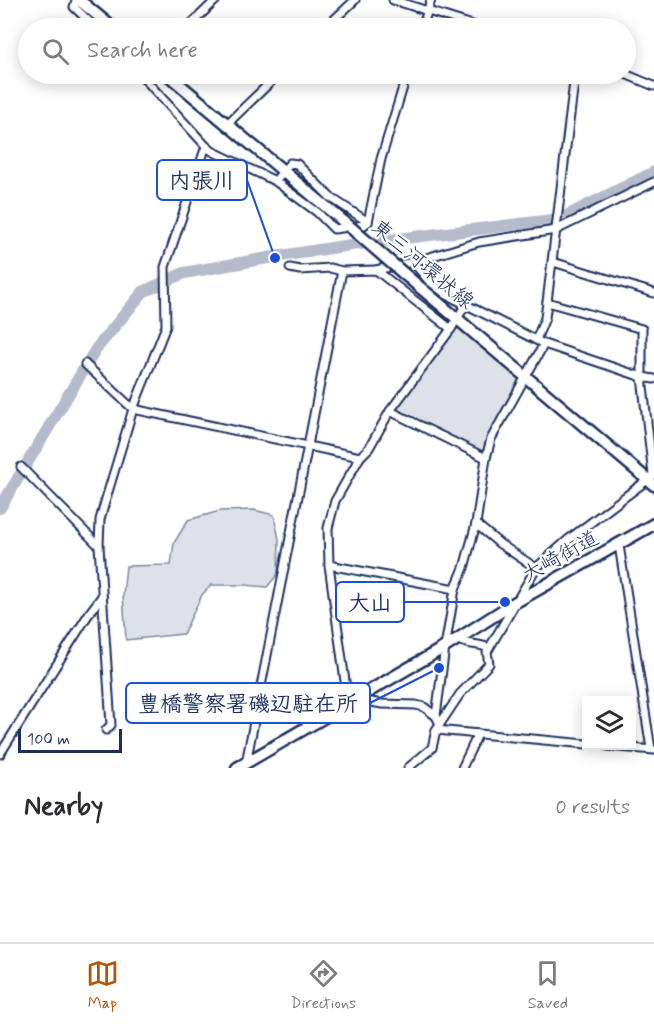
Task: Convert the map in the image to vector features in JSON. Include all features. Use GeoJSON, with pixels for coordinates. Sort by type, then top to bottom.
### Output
{"type":"FeatureCollection","features":[{"type":"Feature","properties":{"kind":"main road"},"geometry":{"type":"LineString","coordinates":[[78,0],[100,18]]}},
{"type":"Feature","properties":{"kind":"main road","name":"東三河環状線"},"geometry":{"type":"LineString","coordinates":[[178,84],[525,376],[652,478]]}},
{"type":"Feature","properties":{"kind":"main road","name":"大崎街道"},"geometry":{"type":"LineString","coordinates":[[243,766],[514,603],[654,524]]}},
{"type":"Feature","properties":{"kind":"street"},"geometry":{"type":"LineString","coordinates":[[78,0],[74,7],[86,18]]}},
{"type":"Feature","properties":{"kind":"street"},"geometry":{"type":"LineString","coordinates":[[197,18],[216,0]]}},
{"type":"Feature","properties":{"kind":"street"},"geometry":{"type":"LineString","coordinates":[[335,18],[354,0]]}},
{"type":"Feature","properties":{"kind":"street"},"geometry":{"type":"LineString","coordinates":[[393,0],[448,18]]}},
{"type":"Feature","properties":{"kind":"street"},"geometry":{"type":"LineString","coordinates":[[425,18],[431,0]]}},
{"type":"Feature","properties":{"kind":"street"},"geometry":{"type":"LineString","coordinates":[[636,79],[654,86]]}},
{"type":"Feature","properties":{"kind":"street"},"geometry":{"type":"LineString","coordinates":[[149,84],[212,151],[276,181],[317,212],[334,229],[364,225],[368,222],[381,159],[404,84]]}},
{"type":"Feature","properties":{"kind":"street"},"geometry":{"type":"LineString","coordinates":[[227,124],[269,84]]}},
{"type":"Feature","properties":{"kind":"street"},"geometry":{"type":"LineString","coordinates":[[536,340],[545,318],[573,84]]}},
{"type":"Feature","properties":{"kind":"street"},"geometry":{"type":"LineString","coordinates":[[106,730],[111,725],[99,546],[100,520],[133,409],[166,326],[164,272],[206,146]]}},
{"type":"Feature","properties":{"kind":"street"},"geometry":{"type":"LineString","coordinates":[[276,181],[290,163],[297,164],[330,197],[368,222]]}},
{"type":"Feature","properties":{"kind":"street"},"geometry":{"type":"LineString","coordinates":[[290,268],[376,270],[413,262],[479,242],[556,230],[654,182]]}},
{"type":"Feature","properties":{"kind":"street"},"geometry":{"type":"LineString","coordinates":[[413,262],[434,285],[447,295],[544,344],[654,379]]}},
{"type":"Feature","properties":{"kind":"street"},"geometry":{"type":"LineString","coordinates":[[553,262],[654,293]]}},
{"type":"Feature","properties":{"kind":"street"},"geometry":{"type":"LineString","coordinates":[[243,766],[342,270]]}},
{"type":"Feature","properties":{"kind":"street"},"geometry":{"type":"LineString","coordinates":[[376,270],[450,329]]}},
{"type":"Feature","properties":{"kind":"street"},"geometry":{"type":"LineString","coordinates":[[408,768],[432,748],[438,727],[460,694],[489,664],[487,652],[536,568],[569,539],[652,478],[642,377],[642,329],[547,302]]}},
{"type":"Feature","properties":{"kind":"street"},"geometry":{"type":"LineString","coordinates":[[436,716],[424,707],[416,705],[352,701],[329,565],[328,528],[334,501],[360,457],[369,448],[390,411],[458,319],[465,304]]}},
{"type":"Feature","properties":{"kind":"street"},"geometry":{"type":"LineString","coordinates":[[438,727],[436,716],[444,647],[455,589],[464,568],[476,524],[491,439],[544,344]]}},
{"type":"Feature","properties":{"kind":"street"},"geometry":{"type":"LineString","coordinates":[[85,364],[133,409],[360,457]]}},
{"type":"Feature","properties":{"kind":"street"},"geometry":{"type":"LineString","coordinates":[[390,411],[486,458]]}},
{"type":"Feature","properties":{"kind":"street"},"geometry":{"type":"LineString","coordinates":[[21,467],[99,546]]}},
{"type":"Feature","properties":{"kind":"street"},"geometry":{"type":"LineString","coordinates":[[476,524],[500,544],[536,568]]}},
{"type":"Feature","properties":{"kind":"street"},"geometry":{"type":"LineString","coordinates":[[619,544],[652,750],[636,749]]}},
{"type":"Feature","properties":{"kind":"street"},"geometry":{"type":"LineString","coordinates":[[329,565],[455,589]]}},
{"type":"Feature","properties":{"kind":"street"},"geometry":{"type":"LineString","coordinates":[[0,754],[102,596]]}},
{"type":"Feature","properties":{"kind":"street"},"geometry":{"type":"LineString","coordinates":[[457,639],[462,643],[483,645],[489,648]]}},
{"type":"Feature","properties":{"kind":"street"},"geometry":{"type":"LineString","coordinates":[[438,727],[478,734],[582,744]]}},
{"type":"Feature","properties":{"kind":"street"},"geometry":{"type":"LineString","coordinates":[[462,768],[478,734]]}},
{"type":"Feature","properties":{"kind":"shaded area"},"geometry":{"type":"Polygon","coordinates":[[[452,329],[460,329],[520,380],[488,436],[483,453],[396,410],[452,329]]]}},
{"type":"Feature","properties":{"kind":"shaded area"},"geometry":{"type":"Polygon","coordinates":[[[254,510],[274,515],[279,539],[278,574],[267,587],[211,585],[202,595],[183,634],[126,640],[123,595],[126,566],[171,565],[174,543],[188,520],[220,511],[254,510]]]}},
{"type":"Feature","properties":{"kind":"waterway"},"geometry":{"type":"LineString","coordinates":[[0,508],[96,349],[143,292],[184,273],[268,258],[357,244],[552,220],[564,217],[654,172]]}},
{"type":"Feature","properties":{"kind":"place","name":"内張川"},"geometry":{"type":"Point","coordinates":[275,258]}},
{"type":"Feature","properties":{"kind":"place","name":"大山"},"geometry":{"type":"Point","coordinates":[505,602]}},
{"type":"Feature","properties":{"kind":"place","name":"豊橋警察署磯辺駐在所"},"geometry":{"type":"Point","coordinates":[439,668]}}]}
